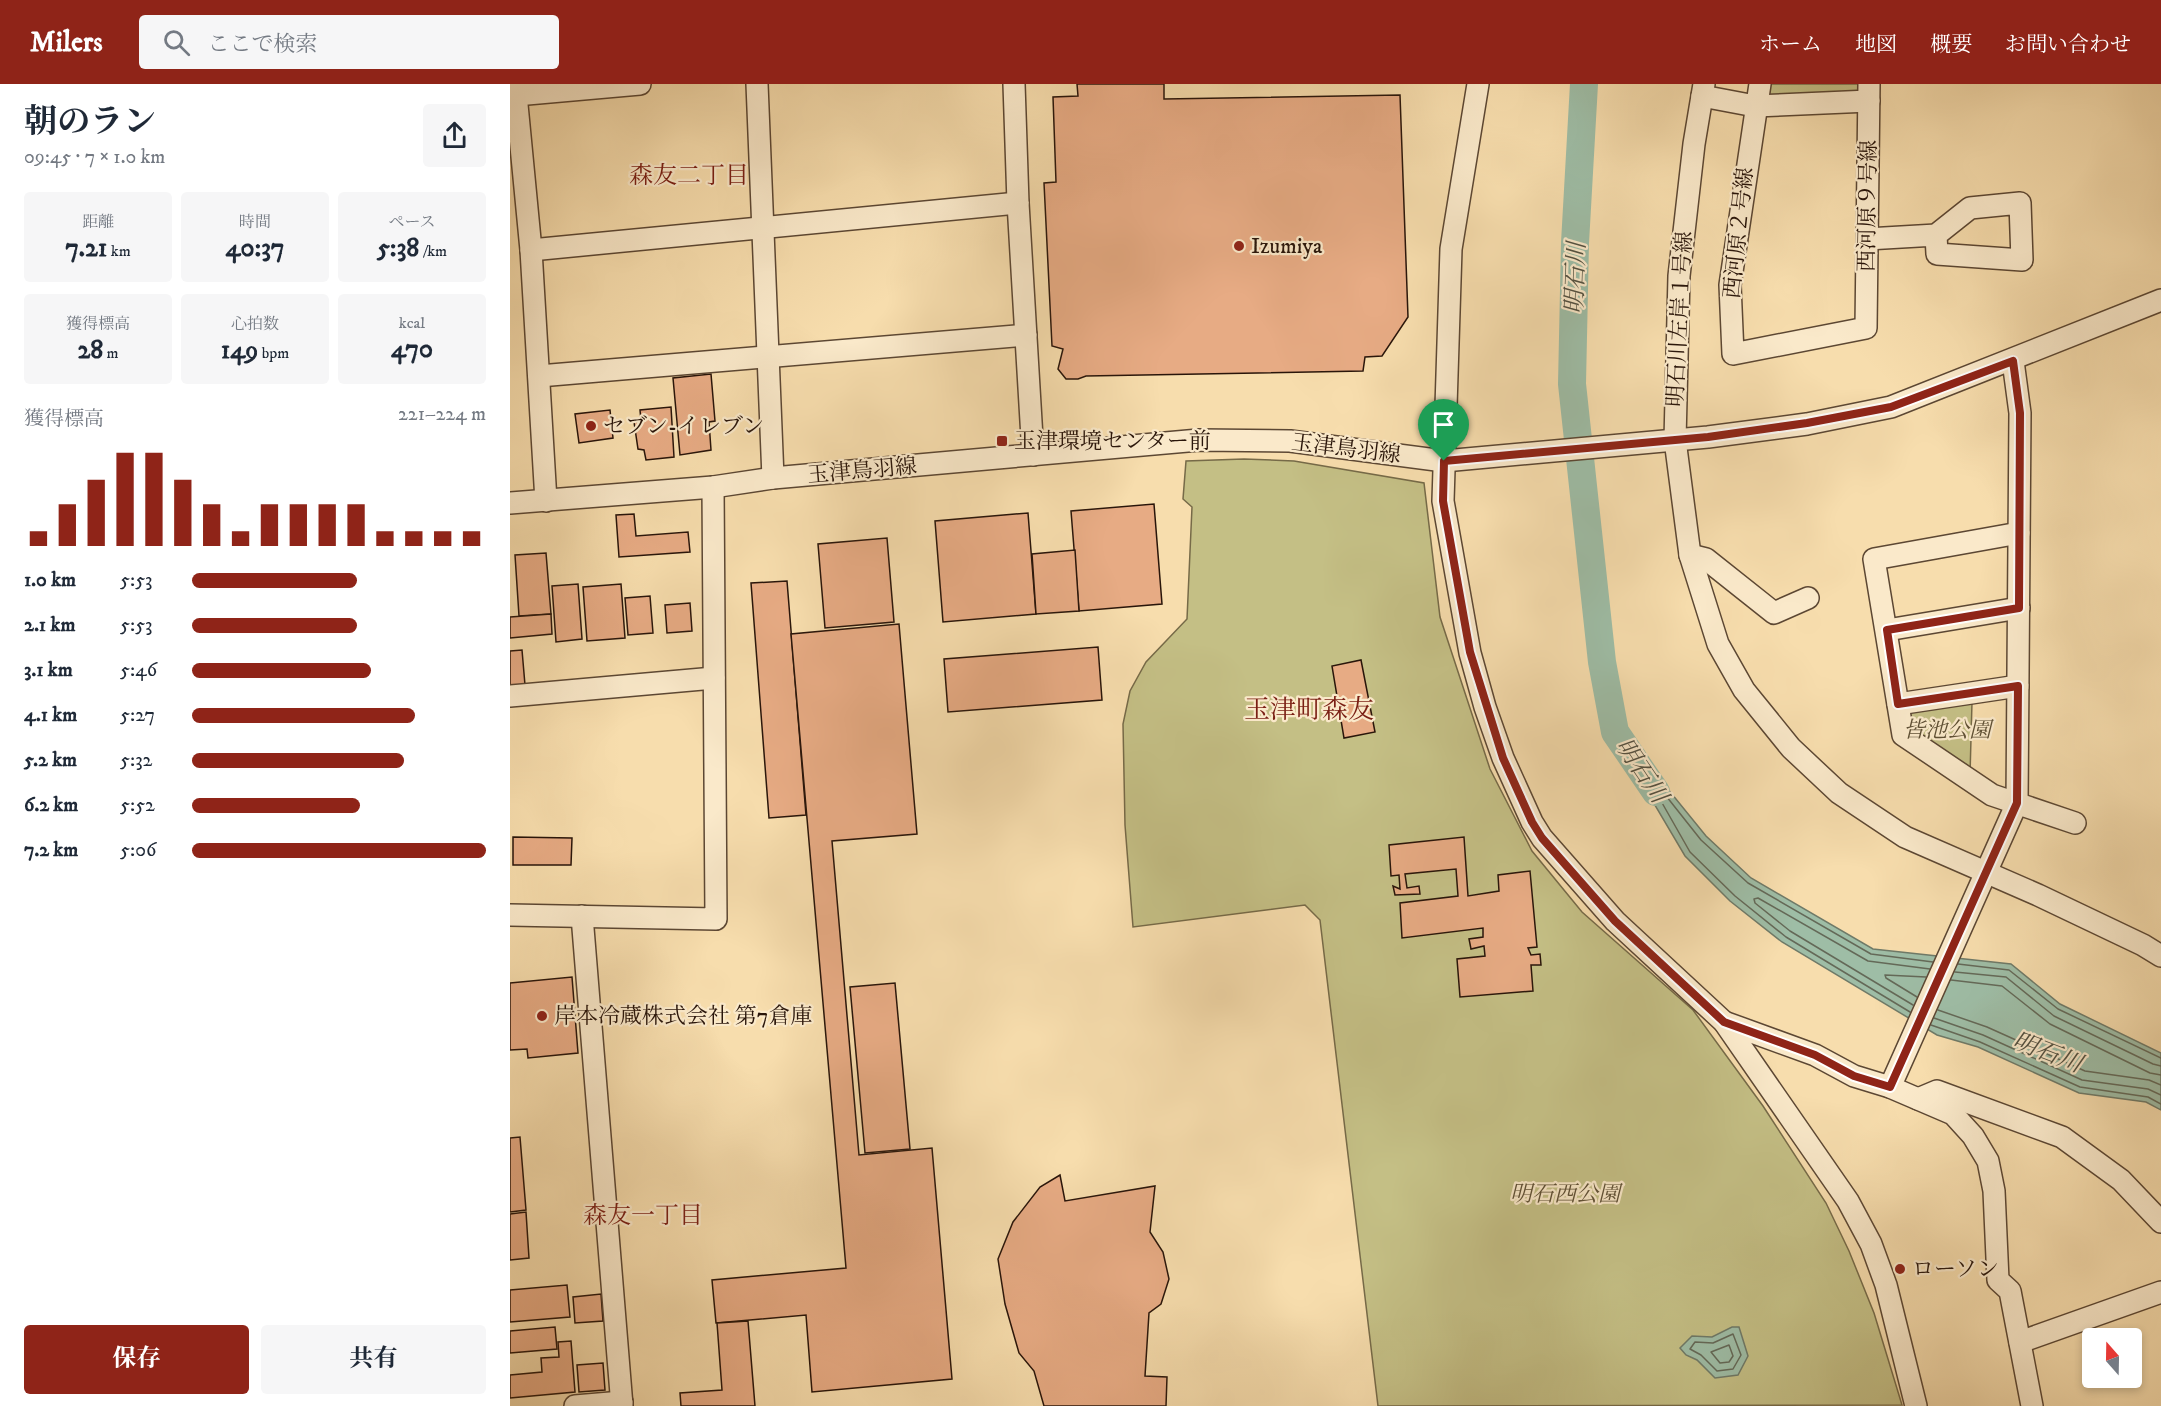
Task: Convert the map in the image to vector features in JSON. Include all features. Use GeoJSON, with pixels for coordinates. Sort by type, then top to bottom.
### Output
{"type":"FeatureCollection","features":[{"type":"Feature","properties":{"kind":"street"},"geometry":{"type":"LineString","coordinates":[[546,501],[531,250],[515,90],[640,84]]}},
{"type":"Feature","properties":{"kind":"street"},"geometry":{"type":"LineString","coordinates":[[757,84],[773,478]]}},
{"type":"Feature","properties":{"kind":"street"},"geometry":{"type":"LineString","coordinates":[[1014,84],[1018,203],[1033,455]]}},
{"type":"Feature","properties":{"kind":"street"},"geometry":{"type":"LineString","coordinates":[[1478,84],[1451,249],[1443,501],[1470,652],[1503,758],[1532,822],[1615,921],[1724,1022],[1848,1201],[1871,1244],[1886,1285],[1916,1406]]}},
{"type":"Feature","properties":{"kind":"street","name":"西河原２号線"},"geometry":{"type":"LineString","coordinates":[[1760,84],[1730,285],[1732,354],[1866,328]]}},
{"type":"Feature","properties":{"kind":"street"},"geometry":{"type":"LineString","coordinates":[[1703,90],[1755,106],[1869,92]]}},
{"type":"Feature","properties":{"kind":"street","name":"明石川左岸１号線"},"geometry":{"type":"LineString","coordinates":[[1703,90],[1679,276],[1675,440],[1690,555],[1718,644],[1744,690],[1791,748],[1839,793],[1905,837],[2038,895],[2143,945],[2161,956]]}},
{"type":"Feature","properties":{"kind":"street","name":"西河原９号線"},"geometry":{"type":"LineString","coordinates":[[1866,328],[1869,92]]}},
{"type":"Feature","properties":{"kind":"street"},"geometry":{"type":"LineString","coordinates":[[531,250],[1018,203]]}},
{"type":"Feature","properties":{"kind":"street"},"geometry":{"type":"LineString","coordinates":[[1868,239],[1936,235]]}},
{"type":"Feature","properties":{"kind":"street","name":"玉津鳥羽線"},"geometry":{"type":"LineString","coordinates":[[510,503],[713,487],[773,478],[1199,440],[1290,441],[1444,461],[1675,440],[1807,423],[1891,407],[2013,361],[2161,300]]}},
{"type":"Feature","properties":{"kind":"street"},"geometry":{"type":"LineString","coordinates":[[539,376],[1026,335]]}},
{"type":"Feature","properties":{"kind":"street"},"geometry":{"type":"LineString","coordinates":[[1890,1087],[2017,803],[2020,413],[2013,361]]}},
{"type":"Feature","properties":{"kind":"street"},"geometry":{"type":"LineString","coordinates":[[510,915],[716,919],[713,487]]}},
{"type":"Feature","properties":{"kind":"street"},"geometry":{"type":"LineString","coordinates":[[2019,533],[1874,559],[1903,735],[1992,795],[2075,823]]}},
{"type":"Feature","properties":{"kind":"street"},"geometry":{"type":"LineString","coordinates":[[1690,555],[1706,559],[1774,613],[1808,598]]}},
{"type":"Feature","properties":{"kind":"street"},"geometry":{"type":"LineString","coordinates":[[1887,630],[2019,608]]}},
{"type":"Feature","properties":{"kind":"street"},"geometry":{"type":"LineString","coordinates":[[510,696],[714,678]]}},
{"type":"Feature","properties":{"kind":"street"},"geometry":{"type":"LineString","coordinates":[[1898,704],[2018,686]]}},
{"type":"Feature","properties":{"kind":"street"},"geometry":{"type":"LineString","coordinates":[[575,1406],[622,1404],[582,916]]}},
{"type":"Feature","properties":{"kind":"street"},"geometry":{"type":"LineString","coordinates":[[1724,1022],[1815,1055],[1854,1076],[1890,1087],[1953,1114],[1973,1136],[1988,1161],[1994,1191],[1998,1280],[2010,1291],[2032,1406]]}},
{"type":"Feature","properties":{"kind":"street"},"geometry":{"type":"LineString","coordinates":[[1918,1099],[1937,1091],[2062,1137],[2121,1180],[2161,1222]]}},
{"type":"Feature","properties":{"kind":"street"},"geometry":{"type":"LineString","coordinates":[[2020,1342],[2161,1292]]}},
{"type":"Feature","properties":{"kind":"green space"},"geometry":{"type":"Polygon","coordinates":[[[1768,84],[1858,84],[1858,90],[1853,94],[1772,99],[1766,92],[1768,84]]]}},
{"type":"Feature","properties":{"kind":"green space","name":"明石西公園"},"geometry":{"type":"Polygon","coordinates":[[[1244,459],[1294,461],[1424,483],[1440,617],[1490,769],[1532,851],[1582,912],[1693,1010],[1763,1106],[1826,1203],[1849,1251],[1874,1313],[1902,1405],[1378,1406],[1320,920],[1305,905],[1133,927],[1125,825],[1123,724],[1130,691],[1146,662],[1187,619],[1192,507],[1183,499],[1186,461],[1244,459]]]}},
{"type":"Feature","properties":{"kind":"green space","name":"皆池公園"},"geometry":{"type":"Polygon","coordinates":[[[1972,702],[1970,775],[1905,728],[1907,712],[1972,702]]]}},
{"type":"Feature","properties":{"kind":"water"},"geometry":{"type":"Polygon","coordinates":[[[1623,751],[1663,783],[1706,836],[1751,878],[1873,949],[2011,964],[2060,1004],[2161,1053],[2161,1110],[2146,1102],[2079,1093],[1978,1047],[1937,1035],[1782,942],[1730,901],[1685,856],[1623,751]]]}},
{"type":"Feature","properties":{"kind":"water"},"geometry":{"type":"Polygon","coordinates":[[[1732,1327],[1739,1327],[1748,1356],[1738,1375],[1715,1378],[1697,1360],[1686,1355],[1680,1348],[1692,1336],[1712,1337],[1732,1327]]]}},
{"type":"Feature","properties":{"kind":"building"},"geometry":{"type":"Polygon","coordinates":[[[1077,84],[1164,84],[1164,99],[1400,95],[1408,317],[1382,356],[1365,357],[1363,371],[1086,376],[1066,379],[1058,369],[1063,349],[1052,346],[1044,183],[1056,182],[1053,97],[1078,96],[1077,84]]]}},
{"type":"Feature","properties":{"kind":"building"},"geometry":{"type":"Polygon","coordinates":[[[711,374],[715,421],[709,422],[711,450],[680,455],[673,378],[711,374]]]}},
{"type":"Feature","properties":{"kind":"building"},"geometry":{"type":"Polygon","coordinates":[[[671,407],[674,457],[646,460],[644,450],[638,449],[634,422],[641,421],[640,410],[671,407]]]}},
{"type":"Feature","properties":{"kind":"building"},"geometry":{"type":"Polygon","coordinates":[[[610,410],[613,438],[579,443],[575,414],[610,410]]]}},
{"type":"Feature","properties":{"kind":"building"},"geometry":{"type":"Polygon","coordinates":[[[1154,504],[1162,604],[1079,611],[1071,511],[1154,504]]]}},
{"type":"Feature","properties":{"kind":"building"},"geometry":{"type":"Polygon","coordinates":[[[1028,513],[1036,614],[943,622],[935,521],[1028,513]]]}},
{"type":"Feature","properties":{"kind":"building"},"geometry":{"type":"Polygon","coordinates":[[[634,514],[636,536],[688,532],[690,552],[619,557],[616,515],[634,514]]]}},
{"type":"Feature","properties":{"kind":"building"},"geometry":{"type":"Polygon","coordinates":[[[887,538],[894,622],[825,628],[818,544],[887,538]]]}},
{"type":"Feature","properties":{"kind":"building"},"geometry":{"type":"Polygon","coordinates":[[[1075,550],[1079,611],[1036,614],[1032,554],[1075,550]]]}},
{"type":"Feature","properties":{"kind":"building"},"geometry":{"type":"Polygon","coordinates":[[[546,553],[551,614],[519,616],[515,555],[546,553]]]}},
{"type":"Feature","properties":{"kind":"building"},"geometry":{"type":"Polygon","coordinates":[[[787,581],[806,815],[769,818],[751,583],[787,581]]]}},
{"type":"Feature","properties":{"kind":"building"},"geometry":{"type":"Polygon","coordinates":[[[578,584],[582,639],[556,642],[552,586],[578,584]]]}},
{"type":"Feature","properties":{"kind":"building"},"geometry":{"type":"Polygon","coordinates":[[[621,584],[625,638],[587,641],[583,587],[621,584]]]}},
{"type":"Feature","properties":{"kind":"building"},"geometry":{"type":"Polygon","coordinates":[[[650,596],[653,633],[628,635],[625,598],[650,596]]]}},
{"type":"Feature","properties":{"kind":"building"},"geometry":{"type":"Polygon","coordinates":[[[690,603],[692,631],[667,633],[665,605],[690,603]]]}},
{"type":"Feature","properties":{"kind":"building"},"geometry":{"type":"Polygon","coordinates":[[[551,614],[552,634],[510,638],[510,617],[551,614]]]}},
{"type":"Feature","properties":{"kind":"building"},"geometry":{"type":"Polygon","coordinates":[[[899,624],[917,834],[832,841],[859,1155],[932,1148],[952,1379],[812,1392],[806,1315],[716,1323],[712,1280],[846,1268],[791,634],[899,624]]]}},
{"type":"Feature","properties":{"kind":"building"},"geometry":{"type":"Polygon","coordinates":[[[1098,647],[1102,700],[948,712],[944,659],[1098,647]]]}},
{"type":"Feature","properties":{"kind":"building"},"geometry":{"type":"Polygon","coordinates":[[[522,650],[525,685],[510,686],[510,651],[522,650]]]}},
{"type":"Feature","properties":{"kind":"building"},"geometry":{"type":"Polygon","coordinates":[[[1361,660],[1375,732],[1344,738],[1332,666],[1361,660]]]}},
{"type":"Feature","properties":{"kind":"building"},"geometry":{"type":"Polygon","coordinates":[[[513,837],[572,838],[571,865],[513,865],[513,837]]]}},
{"type":"Feature","properties":{"kind":"building"},"geometry":{"type":"Polygon","coordinates":[[[1464,837],[1468,896],[1499,891],[1498,875],[1530,871],[1537,947],[1528,948],[1531,955],[1540,954],[1541,965],[1531,965],[1533,991],[1460,997],[1457,959],[1485,956],[1484,946],[1471,949],[1469,939],[1483,937],[1483,928],[1402,938],[1400,903],[1458,896],[1456,869],[1405,874],[1407,888],[1419,886],[1420,894],[1395,895],[1393,886],[1400,889],[1399,875],[1391,876],[1389,845],[1464,837]]]}},
{"type":"Feature","properties":{"kind":"building","name":"岸本冷蔵株式会社 第7倉庫"},"geometry":{"type":"Polygon","coordinates":[[[572,977],[578,1053],[528,1058],[527,1049],[510,1050],[510,983],[572,977]]]}},
{"type":"Feature","properties":{"kind":"building"},"geometry":{"type":"Polygon","coordinates":[[[895,983],[910,1149],[865,1153],[850,987],[895,983]]]}},
{"type":"Feature","properties":{"kind":"building"},"geometry":{"type":"Polygon","coordinates":[[[520,1137],[526,1210],[510,1212],[510,1138],[520,1137]]]}},
{"type":"Feature","properties":{"kind":"building"},"geometry":{"type":"Polygon","coordinates":[[[1060,1175],[1065,1201],[1155,1186],[1150,1232],[1163,1252],[1169,1279],[1161,1304],[1149,1313],[1145,1376],[1167,1377],[1166,1406],[1044,1406],[1034,1371],[1019,1353],[1005,1304],[998,1259],[1013,1222],[1040,1187],[1060,1175]]]}},
{"type":"Feature","properties":{"kind":"building"},"geometry":{"type":"Polygon","coordinates":[[[526,1212],[529,1258],[510,1260],[510,1214],[526,1212]]]}},
{"type":"Feature","properties":{"kind":"building"},"geometry":{"type":"Polygon","coordinates":[[[567,1285],[570,1317],[510,1322],[510,1290],[567,1285]]]}},
{"type":"Feature","properties":{"kind":"building"},"geometry":{"type":"Polygon","coordinates":[[[601,1294],[603,1321],[575,1323],[573,1297],[601,1294]]]}},
{"type":"Feature","properties":{"kind":"building"},"geometry":{"type":"Polygon","coordinates":[[[748,1321],[755,1406],[681,1406],[680,1393],[722,1390],[717,1323],[748,1321]]]}},
{"type":"Feature","properties":{"kind":"building"},"geometry":{"type":"Polygon","coordinates":[[[555,1327],[557,1349],[510,1353],[510,1331],[555,1327]]]}},
{"type":"Feature","properties":{"kind":"building"},"geometry":{"type":"Polygon","coordinates":[[[571,1341],[575,1392],[510,1398],[510,1375],[542,1372],[541,1358],[559,1357],[558,1342],[571,1341]]]}},
{"type":"Feature","properties":{"kind":"building"},"geometry":{"type":"Polygon","coordinates":[[[603,1363],[605,1390],[579,1392],[577,1365],[603,1363]]]}},
{"type":"Feature","properties":{"kind":"waterway","name":"明石川"},"geometry":{"type":"LineString","coordinates":[[1584,84],[1575,243],[1572,384],[1602,662],[1615,732],[1656,792]]}},
{"type":"Feature","properties":{"kind":"place","name":"Izumiya"},"geometry":{"type":"Point","coordinates":[1239,246]}},
{"type":"Feature","properties":{"kind":"place","name":"セブン-イレブン"},"geometry":{"type":"Point","coordinates":[591,426]}},
{"type":"Feature","properties":{"kind":"place","name":"玉津環境センター前"},"geometry":{"type":"Point","coordinates":[1002,441]}},
{"type":"Feature","properties":{"kind":"place","name":"岸本冷蔵株式会社 第7倉庫"},"geometry":{"type":"Point","coordinates":[542,1016]}},
{"type":"Feature","properties":{"kind":"place","name":"ローソン"},"geometry":{"type":"Point","coordinates":[1900,1269]}},
{"type":"Feature","properties":{"kind":"district","name":"森友二丁目"},"geometry":{"type":"Point","coordinates":[689,176]}},
{"type":"Feature","properties":{"kind":"district","name":"玉津町森友"},"geometry":{"type":"Point","coordinates":[1309,710]}},
{"type":"Feature","properties":{"kind":"district","name":"森友一丁目"},"geometry":{"type":"Point","coordinates":[643,1216]}},
{"type":"Feature","properties":{"kind":"route"},"geometry":{"type":"LineString","coordinates":[[2013,361],[2020,413],[2019,608],[1887,630],[1898,704],[2018,686],[2017,803],[1890,1087],[1854,1076],[1815,1055],[1724,1022],[1615,921],[1542,838],[1532,822],[1503,758],[1485,707],[1470,652],[1443,501],[1444,461],[1708,437],[1807,423],[1891,407],[2013,361]]}}]}
